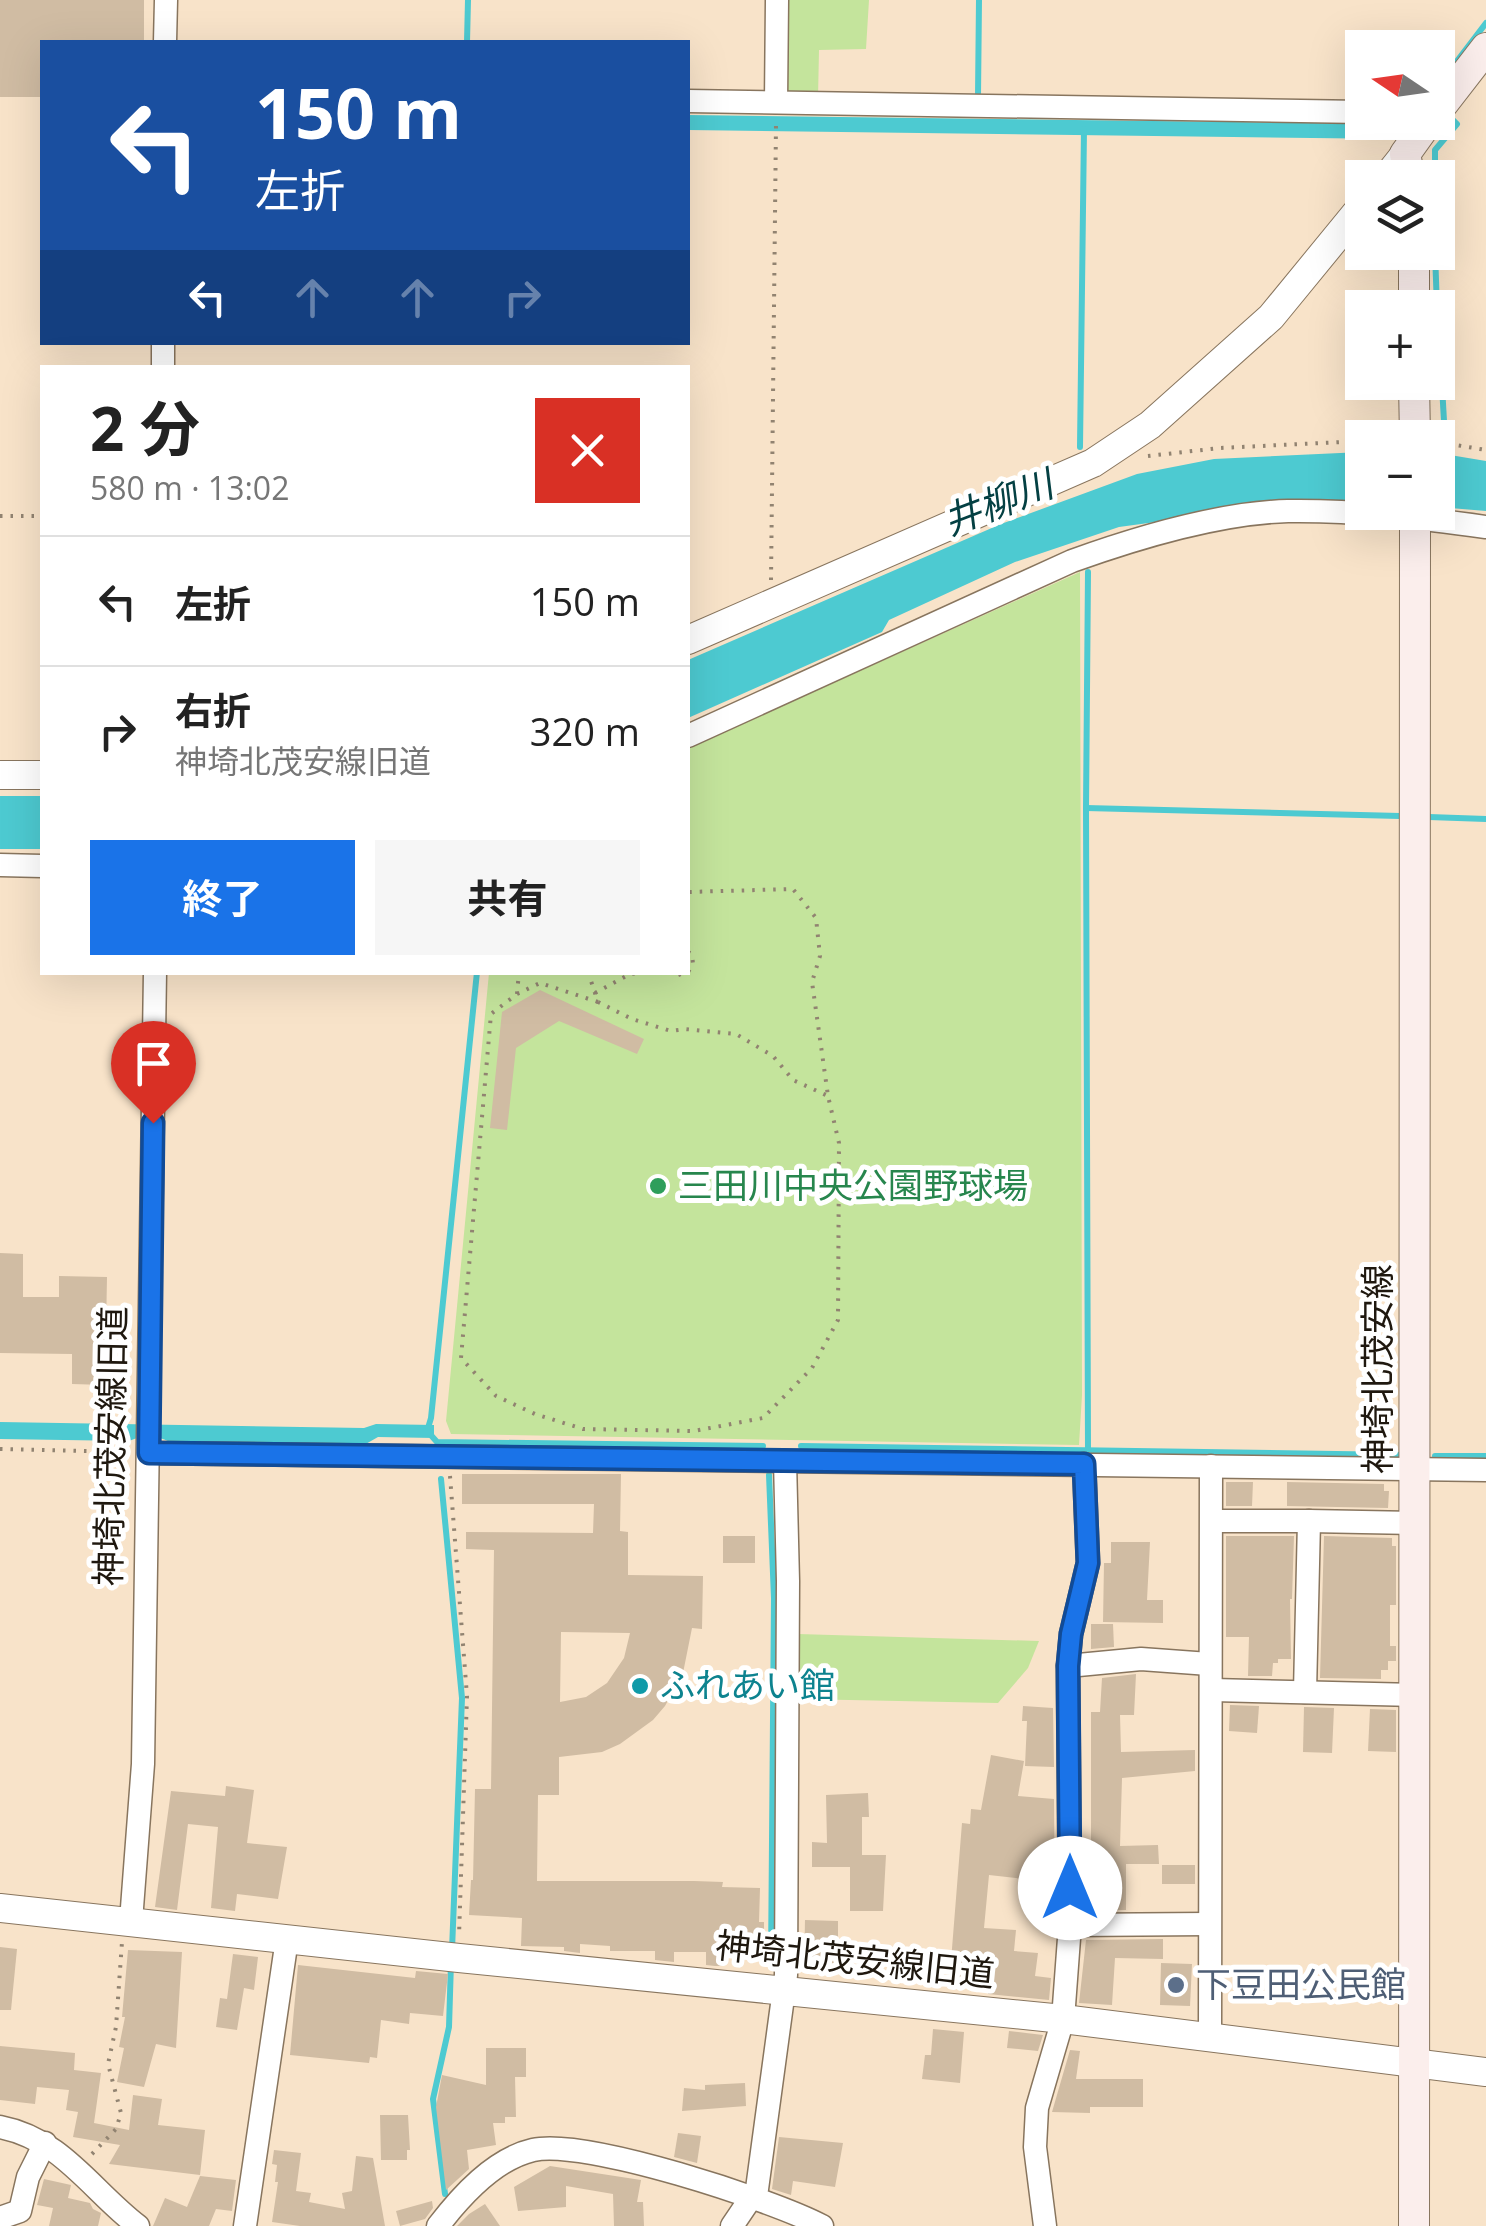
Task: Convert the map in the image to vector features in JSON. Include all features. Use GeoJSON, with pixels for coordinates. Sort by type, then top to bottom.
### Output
{"type":"FeatureCollection","features":[{"type":"Feature","properties":{"kind":"main road"},"geometry":{"type":"LineString","coordinates":[[1455,88],[1486,48]]}},
{"type":"Feature","properties":{"kind":"main road","name":"神埼北茂安線"},"geometry":{"type":"LineString","coordinates":[[1414,2226],[1415,530]]}},
{"type":"Feature","properties":{"kind":"street"},"geometry":{"type":"LineString","coordinates":[[165,40],[166,0]]}},
{"type":"Feature","properties":{"kind":"street"},"geometry":{"type":"LineString","coordinates":[[776,102],[777,0]]}},
{"type":"Feature","properties":{"kind":"street"},"geometry":{"type":"LineString","coordinates":[[690,101],[1345,112]]}},
{"type":"Feature","properties":{"kind":"street"},"geometry":{"type":"LineString","coordinates":[[690,639],[1093,463],[1150,425],[1271,317],[1345,227]]}},
{"type":"Feature","properties":{"kind":"street"},"geometry":{"type":"LineString","coordinates":[[690,735],[1072,561],[1136,538],[1285,511],[1345,513]]}},
{"type":"Feature","properties":{"kind":"street"},"geometry":{"type":"LineString","coordinates":[[1455,522],[1486,527]]}},
{"type":"Feature","properties":{"kind":"street"},"geometry":{"type":"LineString","coordinates":[[0,775],[40,775]]}},
{"type":"Feature","properties":{"kind":"street"},"geometry":{"type":"LineString","coordinates":[[0,865],[40,866]]}},
{"type":"Feature","properties":{"kind":"street","name":"神埼北茂安線旧道"},"geometry":{"type":"LineString","coordinates":[[131,1921],[143,1764],[155,975]]}},
{"type":"Feature","properties":{"kind":"street"},"geometry":{"type":"LineString","coordinates":[[149,1438],[448,1457],[1486,1470]]}},
{"type":"Feature","properties":{"kind":"street"},"geometry":{"type":"LineString","coordinates":[[742,2211],[768,2126],[786,1975],[785,1461]]}},
{"type":"Feature","properties":{"kind":"street"},"geometry":{"type":"LineString","coordinates":[[1045,2226],[1036,2147],[1038,2108],[1063,2019],[1070,1925],[1068,1666],[1071,1634],[1088,1563],[1084,1464]]}},
{"type":"Feature","properties":{"kind":"street"},"geometry":{"type":"LineString","coordinates":[[1210,2037],[1213,1690],[1209,1664],[1214,1520],[1211,1466]]}},
{"type":"Feature","properties":{"kind":"street"},"geometry":{"type":"LineString","coordinates":[[1214,1520],[1415,1524]]}},
{"type":"Feature","properties":{"kind":"street"},"geometry":{"type":"LineString","coordinates":[[1305,1692],[1310,1522]]}},
{"type":"Feature","properties":{"kind":"street"},"geometry":{"type":"LineString","coordinates":[[1068,1666],[1142,1658],[1209,1664]]}},
{"type":"Feature","properties":{"kind":"street"},"geometry":{"type":"LineString","coordinates":[[1213,1690],[1416,1696]]}},
{"type":"Feature","properties":{"kind":"street","name":"神埼北茂安線旧道"},"geometry":{"type":"LineString","coordinates":[[0,1908],[1063,2019],[1486,2072]]}},
{"type":"Feature","properties":{"kind":"street"},"geometry":{"type":"LineString","coordinates":[[1070,1925],[1209,1924]]}},
{"type":"Feature","properties":{"kind":"street"},"geometry":{"type":"LineString","coordinates":[[245,2226],[287,1940]]}},
{"type":"Feature","properties":{"kind":"street"},"geometry":{"type":"LineString","coordinates":[[0,2127],[31,2135],[41,2148],[84,2172],[138,2226]]}},
{"type":"Feature","properties":{"kind":"street"},"geometry":{"type":"LineString","coordinates":[[0,2218],[20,2211],[28,2177],[41,2148]]}},
{"type":"Feature","properties":{"kind":"street"},"geometry":{"type":"LineString","coordinates":[[438,2226],[466,2193],[495,2168],[531,2150],[546,2148],[649,2167],[742,2211],[822,2226]]}},
{"type":"Feature","properties":{"kind":"path"},"geometry":{"type":"LineString","coordinates":[[770,604],[776,136]]}},
{"type":"Feature","properties":{"kind":"path"},"geometry":{"type":"LineString","coordinates":[[1147,456],[1345,442]]}},
{"type":"Feature","properties":{"kind":"path"},"geometry":{"type":"LineString","coordinates":[[1455,445],[1486,450]]}},
{"type":"Feature","properties":{"kind":"path"},"geometry":{"type":"LineString","coordinates":[[0,516],[40,516]]}},
{"type":"Feature","properties":{"kind":"path"},"geometry":{"type":"LineString","coordinates":[[690,892],[793,889],[816,918],[820,956],[812,982],[828,1096],[840,1142],[838,1320],[812,1368],[763,1418],[694,1430],[584,1429],[535,1414],[496,1396],[461,1358],[491,1014],[517,994],[540,982],[671,1031],[736,1034],[773,1056],[793,1080],[828,1096]]}},
{"type":"Feature","properties":{"kind":"path"},"geometry":{"type":"LineString","coordinates":[[517,994],[519,975]]}},
{"type":"Feature","properties":{"kind":"path"},"geometry":{"type":"LineString","coordinates":[[589,975],[598,1002]]}},
{"type":"Feature","properties":{"kind":"path"},"geometry":{"type":"LineString","coordinates":[[595,993],[628,975]]}},
{"type":"Feature","properties":{"kind":"path"},"geometry":{"type":"LineString","coordinates":[[0,1449],[149,1438]]}},
{"type":"Feature","properties":{"kind":"path"},"geometry":{"type":"LineString","coordinates":[[448,1457],[467,1696],[459,1958]]}},
{"type":"Feature","properties":{"kind":"path"},"geometry":{"type":"LineString","coordinates":[[84,2172],[94,2148],[116,2129],[121,2113],[108,2064],[116,2027],[122,1936],[131,1921]]}},
{"type":"Feature","properties":{"kind":"green space"},"geometry":{"type":"Polygon","coordinates":[[[785,0],[869,0],[866,49],[819,50],[818,98],[786,97],[785,0]]]}},
{"type":"Feature","properties":{"kind":"green space"},"geometry":{"type":"Polygon","coordinates":[[[1080,572],[1079,1445],[451,1434],[446,1421],[489,975],[690,975],[690,747],[1080,572]]]}},
{"type":"Feature","properties":{"kind":"green space"},"geometry":{"type":"Polygon","coordinates":[[[798,1634],[1039,1641],[1028,1668],[998,1703],[799,1699],[798,1634]]]}},
{"type":"Feature","properties":{"kind":"water"},"geometry":{"type":"Polygon","coordinates":[[[690,115],[1345,123],[1345,138],[690,130],[690,115]]]}},
{"type":"Feature","properties":{"kind":"water"},"geometry":{"type":"Polygon","coordinates":[[[1345,453],[1345,504],[1296,503],[1119,527],[1015,562],[889,620],[882,632],[690,717],[690,659],[1001,524],[1137,474],[1214,459],[1345,453]]]}},
{"type":"Feature","properties":{"kind":"water"},"geometry":{"type":"Polygon","coordinates":[[[1455,456],[1486,461],[1486,511],[1455,508],[1455,456]]]}},
{"type":"Feature","properties":{"kind":"water"},"geometry":{"type":"Polygon","coordinates":[[[0,796],[40,796],[40,849],[0,849],[0,796]]]}},
{"type":"Feature","properties":{"kind":"water"},"geometry":{"type":"Polygon","coordinates":[[[0,1422],[364,1428],[376,1424],[434,1425],[434,1438],[378,1437],[364,1445],[170,1442],[150,1437],[129,1441],[0,1439],[0,1422]]]}},
{"type":"Feature","properties":{"kind":"building"},"geometry":{"type":"Polygon","coordinates":[[[0,0],[144,0],[144,40],[40,40],[40,97],[0,97],[0,0]]]}},
{"type":"Feature","properties":{"kind":"building"},"geometry":{"type":"Polygon","coordinates":[[[540,990],[644,1039],[637,1054],[559,1021],[516,1048],[507,1130],[490,1128],[502,1012],[540,990]]]}},
{"type":"Feature","properties":{"kind":"building"},"geometry":{"type":"Polygon","coordinates":[[[0,1253],[23,1254],[23,1297],[59,1297],[59,1276],[107,1277],[105,1385],[72,1384],[72,1354],[0,1353],[0,1253]]]}},
{"type":"Feature","properties":{"kind":"building"},"geometry":{"type":"Polygon","coordinates":[[[462,1474],[621,1474],[620,1531],[628,1532],[628,1575],[703,1576],[702,1629],[692,1628],[683,1673],[665,1706],[620,1744],[602,1752],[559,1757],[559,1795],[538,1795],[537,1881],[694,1881],[723,1882],[722,1887],[760,1888],[759,1922],[764,1922],[764,1954],[723,1955],[723,1966],[715,1966],[706,1965],[706,1952],[674,1952],[674,1962],[655,1960],[655,1951],[610,1951],[610,1946],[580,1944],[580,1953],[564,1951],[564,1947],[521,1946],[522,1918],[469,1915],[475,1789],[491,1789],[494,1550],[466,1549],[466,1532],[593,1533],[594,1504],[462,1504],[462,1474]],[[561,1632],[560,1702],[586,1697],[607,1683],[624,1658],[630,1633],[561,1632]]]}},
{"type":"Feature","properties":{"kind":"building"},"geometry":{"type":"Polygon","coordinates":[[[1226,1482],[1253,1482],[1252,1506],[1226,1506],[1226,1482]]]}},
{"type":"Feature","properties":{"kind":"building"},"geometry":{"type":"Polygon","coordinates":[[[1287,1482],[1384,1484],[1384,1491],[1389,1491],[1388,1508],[1287,1506],[1287,1482]]]}},
{"type":"Feature","properties":{"kind":"building"},"geometry":{"type":"Polygon","coordinates":[[[723,1536],[755,1536],[755,1563],[723,1563],[723,1536]]]}},
{"type":"Feature","properties":{"kind":"building"},"geometry":{"type":"Polygon","coordinates":[[[1226,1536],[1294,1536],[1291,1659],[1273,1663],[1272,1676],[1248,1676],[1249,1637],[1226,1637],[1226,1536]]]}},
{"type":"Feature","properties":{"kind":"building"},"geometry":{"type":"Polygon","coordinates":[[[1324,1536],[1392,1538],[1392,1546],[1396,1546],[1396,1605],[1390,1605],[1390,1646],[1396,1646],[1396,1661],[1388,1661],[1388,1670],[1381,1670],[1381,1679],[1320,1678],[1324,1536]]]}},
{"type":"Feature","properties":{"kind":"building"},"geometry":{"type":"Polygon","coordinates":[[[1111,1542],[1150,1542],[1147,1600],[1163,1600],[1163,1623],[1103,1622],[1104,1563],[1111,1563],[1111,1542]]]}},
{"type":"Feature","properties":{"kind":"building"},"geometry":{"type":"Polygon","coordinates":[[[1091,1624],[1113,1624],[1114,1647],[1091,1649],[1091,1624]]]}},
{"type":"Feature","properties":{"kind":"building"},"geometry":{"type":"Polygon","coordinates":[[[1136,1674],[1134,1715],[1120,1715],[1121,1752],[1195,1750],[1195,1771],[1122,1778],[1120,1846],[1158,1845],[1159,1864],[1126,1864],[1126,1910],[1095,1910],[1091,1712],[1100,1712],[1102,1678],[1136,1674]]]}},
{"type":"Feature","properties":{"kind":"building"},"geometry":{"type":"Polygon","coordinates":[[[1230,1705],[1259,1706],[1257,1733],[1229,1731],[1230,1705]]]}},
{"type":"Feature","properties":{"kind":"building"},"geometry":{"type":"Polygon","coordinates":[[[1023,1706],[1053,1708],[1054,1767],[1025,1766],[1027,1721],[1022,1721],[1023,1706]]]}},
{"type":"Feature","properties":{"kind":"building"},"geometry":{"type":"Polygon","coordinates":[[[1304,1707],[1334,1708],[1332,1753],[1303,1752],[1304,1707]]]}},
{"type":"Feature","properties":{"kind":"building"},"geometry":{"type":"Polygon","coordinates":[[[1370,1709],[1396,1710],[1396,1752],[1368,1751],[1370,1709]]]}},
{"type":"Feature","properties":{"kind":"building"},"geometry":{"type":"Polygon","coordinates":[[[991,1755],[1024,1761],[1018,1796],[1054,1799],[1055,1920],[1030,1919],[1032,1880],[989,1875],[984,1928],[1016,1930],[1014,1951],[1038,1953],[1035,1976],[1051,1978],[1049,2000],[949,1986],[962,1823],[970,1824],[971,1809],[981,1810],[991,1755]]]}},
{"type":"Feature","properties":{"kind":"building"},"geometry":{"type":"Polygon","coordinates":[[[226,1786],[254,1790],[247,1843],[287,1847],[278,1899],[237,1894],[235,1911],[211,1908],[218,1827],[188,1824],[177,1910],[155,1907],[171,1791],[225,1796],[226,1786]]]}},
{"type":"Feature","properties":{"kind":"building"},"geometry":{"type":"Polygon","coordinates":[[[868,1793],[869,1817],[862,1817],[862,1855],[886,1855],[883,1911],[850,1911],[850,1867],[812,1867],[812,1842],[827,1843],[826,1795],[868,1793]]]}},
{"type":"Feature","properties":{"kind":"building"},"geometry":{"type":"Polygon","coordinates":[[[1162,1865],[1195,1865],[1195,1884],[1162,1884],[1162,1865]]]}},
{"type":"Feature","properties":{"kind":"building"},"geometry":{"type":"Polygon","coordinates":[[[805,1920],[838,1921],[838,1973],[804,1973],[805,1920]]]}},
{"type":"Feature","properties":{"kind":"building"},"geometry":{"type":"Polygon","coordinates":[[[1163,1939],[1163,1959],[1115,1958],[1112,2005],[1079,2003],[1086,1940],[1163,1939]]]}},
{"type":"Feature","properties":{"kind":"building"},"geometry":{"type":"Polygon","coordinates":[[[0,1947],[17,1949],[11,2010],[0,2010],[0,1947]]]}},
{"type":"Feature","properties":{"kind":"building"},"geometry":{"type":"Polygon","coordinates":[[[128,1950],[182,1952],[176,2048],[156,2044],[144,2087],[117,2082],[124,2048],[119,2047],[125,2017],[128,1950]]]}},
{"type":"Feature","properties":{"kind":"building"},"geometry":{"type":"Polygon","coordinates":[[[233,1954],[258,1957],[254,1990],[244,1988],[237,2030],[216,2027],[220,1998],[227,1999],[233,1954]]]}},
{"type":"Feature","properties":{"kind":"building","name":"下豆田公民館"},"geometry":{"type":"Polygon","coordinates":[[[1161,1963],[1192,1964],[1190,2006],[1160,2005],[1161,1963]]]}},
{"type":"Feature","properties":{"kind":"building"},"geometry":{"type":"Polygon","coordinates":[[[298,1965],[415,1978],[416,1971],[448,1974],[443,2016],[410,2013],[409,2024],[381,2020],[377,2058],[370,2057],[369,2063],[290,2055],[298,1965]]]}},
{"type":"Feature","properties":{"kind":"building"},"geometry":{"type":"Polygon","coordinates":[[[933,2029],[964,2032],[960,2083],[922,2079],[925,2055],[931,2055],[933,2029]]]}},
{"type":"Feature","properties":{"kind":"building"},"geometry":{"type":"Polygon","coordinates":[[[1009,2031],[1043,2035],[1038,2051],[1007,2048],[1009,2031]]]}},
{"type":"Feature","properties":{"kind":"building"},"geometry":{"type":"Polygon","coordinates":[[[0,2046],[75,2053],[74,2070],[101,2073],[94,2123],[129,2130],[133,2095],[162,2099],[158,2125],[205,2130],[200,2175],[109,2164],[120,2145],[73,2137],[78,2112],[66,2110],[69,2090],[37,2087],[35,2104],[0,2100],[0,2046]]]}},
{"type":"Feature","properties":{"kind":"building"},"geometry":{"type":"Polygon","coordinates":[[[486,2048],[526,2048],[526,2077],[515,2077],[516,2117],[505,2117],[505,2123],[493,2123],[496,2145],[467,2150],[469,2169],[446,2190],[436,2107],[442,2075],[486,2085],[486,2048]]]}},
{"type":"Feature","properties":{"kind":"building"},"geometry":{"type":"Polygon","coordinates":[[[1070,2050],[1080,2051],[1076,2079],[1143,2079],[1143,2107],[1090,2107],[1090,2113],[1052,2112],[1070,2050]]]}},
{"type":"Feature","properties":{"kind":"building"},"geometry":{"type":"Polygon","coordinates":[[[745,2083],[746,2106],[682,2111],[684,2088],[705,2090],[705,2085],[745,2083]]]}},
{"type":"Feature","properties":{"kind":"building"},"geometry":{"type":"Polygon","coordinates":[[[380,2115],[408,2115],[407,2160],[381,2160],[380,2115]]]}},
{"type":"Feature","properties":{"kind":"building"},"geometry":{"type":"Polygon","coordinates":[[[678,2133],[701,2136],[697,2163],[674,2157],[678,2133]]]}},
{"type":"Feature","properties":{"kind":"building"},"geometry":{"type":"Polygon","coordinates":[[[779,2137],[843,2143],[835,2187],[793,2181],[791,2195],[772,2189],[779,2137]]]}},
{"type":"Feature","properties":{"kind":"building"},"geometry":{"type":"Polygon","coordinates":[[[274,2150],[301,2153],[296,2191],[311,2193],[309,2202],[345,2209],[342,2193],[352,2191],[356,2156],[373,2158],[385,2226],[300,2226],[272,2222],[278,2182],[277,2165],[272,2164],[274,2150]]]}},
{"type":"Feature","properties":{"kind":"building"},"geometry":{"type":"Polygon","coordinates":[[[550,2166],[641,2180],[637,2202],[643,2202],[644,2226],[614,2226],[613,2194],[566,2186],[566,2207],[518,2211],[514,2187],[550,2166]]]}},
{"type":"Feature","properties":{"kind":"building"},"geometry":{"type":"Polygon","coordinates":[[[200,2176],[236,2180],[232,2211],[216,2209],[209,2226],[153,2226],[165,2198],[187,2207],[200,2176]]]}},
{"type":"Feature","properties":{"kind":"building"},"geometry":{"type":"Polygon","coordinates":[[[44,2179],[71,2185],[68,2198],[90,2203],[101,2213],[98,2226],[49,2226],[53,2208],[37,2205],[44,2179]]]}},
{"type":"Feature","properties":{"kind":"building"},"geometry":{"type":"Polygon","coordinates":[[[432,2201],[433,2208],[425,2219],[400,2226],[396,2211],[432,2201]]]}},
{"type":"Feature","properties":{"kind":"building"},"geometry":{"type":"Polygon","coordinates":[[[485,2204],[500,2226],[457,2226],[469,2214],[485,2204]]]}},
{"type":"Feature","properties":{"kind":"waterway"},"geometry":{"type":"LineString","coordinates":[[467,40],[468,0]]}},
{"type":"Feature","properties":{"kind":"waterway"},"geometry":{"type":"LineString","coordinates":[[978,96],[979,0]]}},
{"type":"Feature","properties":{"kind":"waterway"},"geometry":{"type":"LineString","coordinates":[[1455,64],[1486,23]]}},
{"type":"Feature","properties":{"kind":"waterway"},"geometry":{"type":"LineString","coordinates":[[1455,122],[1455,126]]}},
{"type":"Feature","properties":{"kind":"waterway"},"geometry":{"type":"LineString","coordinates":[[1080,447],[1084,129]]}},
{"type":"Feature","properties":{"kind":"waterway"},"geometry":{"type":"LineString","coordinates":[[1435,160],[1435,150],[1443,140]]}},
{"type":"Feature","properties":{"kind":"waterway"},"geometry":{"type":"LineString","coordinates":[[1436,270],[1436,290]]}},
{"type":"Feature","properties":{"kind":"waterway"},"geometry":{"type":"LineString","coordinates":[[1443,400],[1444,420]]}},
{"type":"Feature","properties":{"kind":"waterway"},"geometry":{"type":"LineString","coordinates":[[1088,572],[1088,1451]]}},
{"type":"Feature","properties":{"kind":"waterway"},"geometry":{"type":"LineString","coordinates":[[1086,808],[1400,816]]}},
{"type":"Feature","properties":{"kind":"waterway"},"geometry":{"type":"LineString","coordinates":[[1429,817],[1486,819]]}},
{"type":"Feature","properties":{"kind":"waterway"},"geometry":{"type":"LineString","coordinates":[[428,1428],[477,975]]}},
{"type":"Feature","properties":{"kind":"waterway"},"geometry":{"type":"LineString","coordinates":[[429,1433],[437,1442],[763,1446]]}},
{"type":"Feature","properties":{"kind":"waterway"},"geometry":{"type":"LineString","coordinates":[[801,1446],[1402,1455]]}},
{"type":"Feature","properties":{"kind":"waterway"},"geometry":{"type":"LineString","coordinates":[[1435,1456],[1486,1456]]}},
{"type":"Feature","properties":{"kind":"waterway"},"geometry":{"type":"LineString","coordinates":[[769,1475],[774,1598],[771,1962]]}},
{"type":"Feature","properties":{"kind":"waterway"},"geometry":{"type":"LineString","coordinates":[[441,1479],[462,1698],[452,1950]]}},
{"type":"Feature","properties":{"kind":"waterway"},"geometry":{"type":"LineString","coordinates":[[445,2194],[433,2099],[449,2027],[451,1962]]}},
{"type":"Feature","properties":{"kind":"place","name":"三田川中央公園野球場"},"geometry":{"type":"Point","coordinates":[658,1186]}},
{"type":"Feature","properties":{"kind":"place","name":"ふれあい館"},"geometry":{"type":"Point","coordinates":[640,1686]}},
{"type":"Feature","properties":{"kind":"place","name":"下豆田公民館"},"geometry":{"type":"Point","coordinates":[1176,1985]}},
{"type":"Feature","properties":{"kind":"route"},"geometry":{"type":"LineString","coordinates":[[153,1123],[149,1453],[1084,1464],[1088,1563],[1071,1634],[1068,1666],[1070,1888]]}},
{"type":"Feature","properties":{"kind":"water label","name":"井柳川"},"geometry":{"type":"Point","coordinates":[998,503]}}]}
